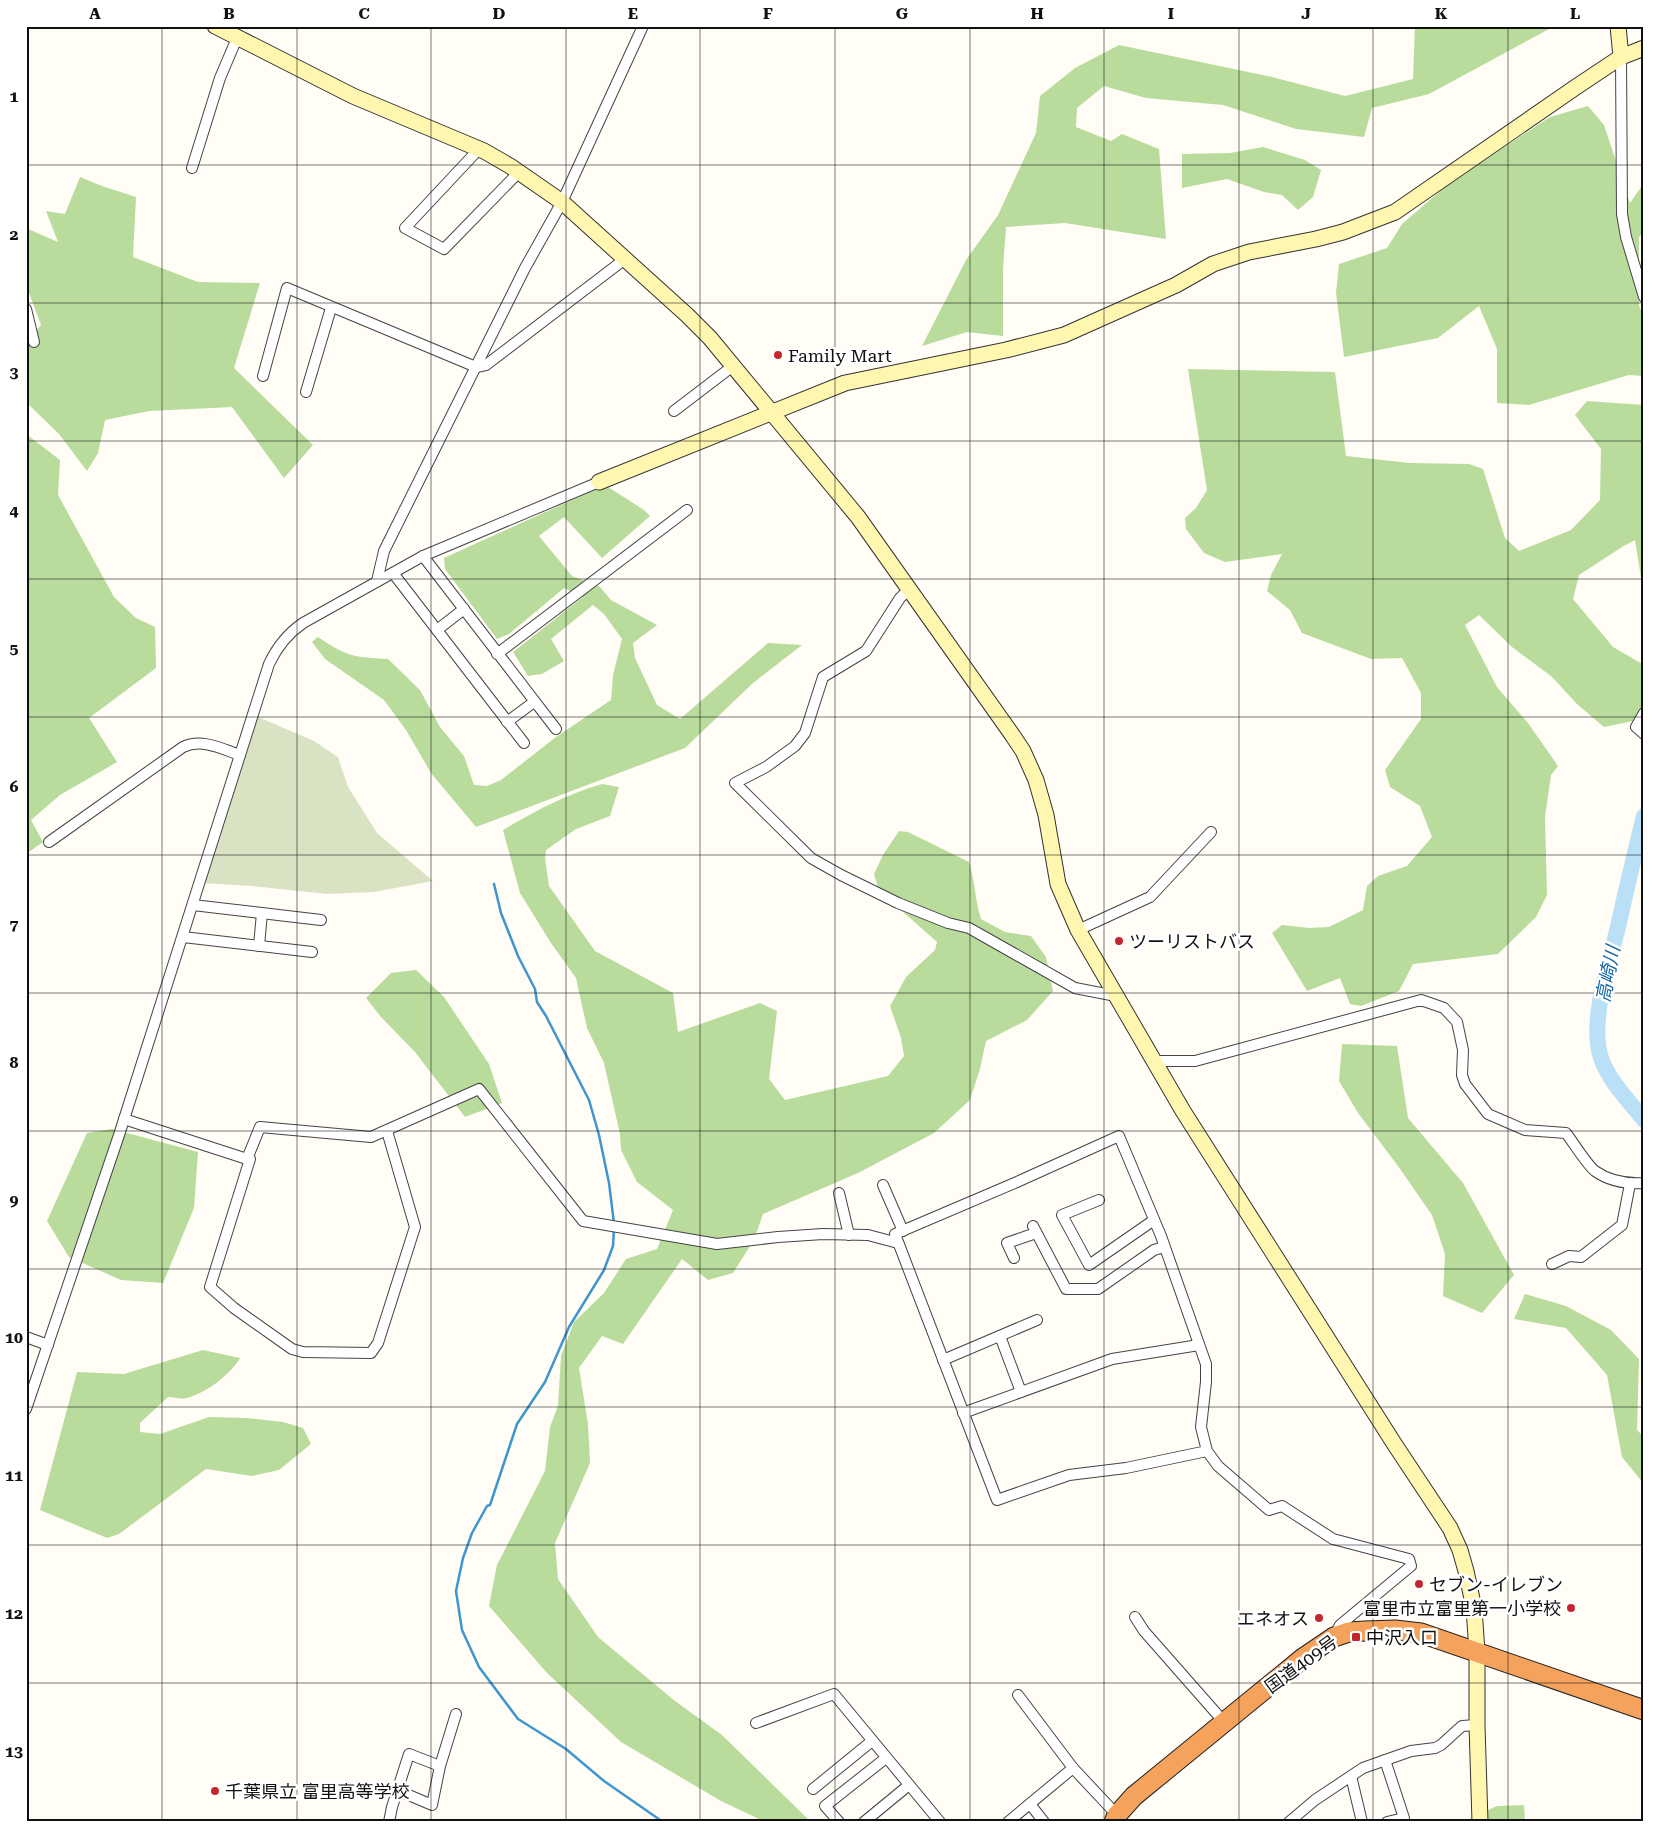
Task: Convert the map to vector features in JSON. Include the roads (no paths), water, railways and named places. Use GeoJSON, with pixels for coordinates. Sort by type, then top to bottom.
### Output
{"type":"FeatureCollection","features":[{"type":"Feature","properties":{"kind":"highway","name":"国道409号"},"geometry":{"type":"LineString","coordinates":[[1116,1818],[1134,1796],[1303,1658],[1334,1637],[1349,1632],[1366,1630],[1421,1633],[1644,1710]]}},
{"type":"Feature","properties":{"kind":"street"},"geometry":{"type":"LineString","coordinates":[[215,26],[353,96],[479,149],[519,172],[562,202],[710,338],[858,517],[1022,751],[1036,780],[1058,884],[1078,930],[1184,1112],[1395,1445],[1450,1528],[1466,1571],[1474,1608],[1477,1652],[1480,1822]]}},
{"type":"Feature","properties":{"kind":"street"},"geometry":{"type":"LineString","coordinates":[[377,581],[384,550],[525,268],[562,202],[643,26]]}},
{"type":"Feature","properties":{"kind":"street"},"geometry":{"type":"LineString","coordinates":[[1618,26],[1621,58],[1622,214],[1626,237],[1644,297]]}},
{"type":"Feature","properties":{"kind":"street"},"geometry":{"type":"LineString","coordinates":[[192,168],[220,78],[237,38]]}},
{"type":"Feature","properties":{"kind":"street"},"geometry":{"type":"LineString","coordinates":[[26,1409],[124,1119],[269,664],[284,638],[303,623],[423,556],[599,482],[845,383],[1006,350],[1064,335],[1176,285],[1213,264],[1249,252],[1343,232],[1394,212],[1576,86],[1621,58],[1644,48]]}},
{"type":"Feature","properties":{"kind":"street"},"geometry":{"type":"LineString","coordinates":[[479,149],[405,228],[444,249],[519,172]]}},
{"type":"Feature","properties":{"kind":"street"},"geometry":{"type":"LineString","coordinates":[[263,376],[287,288],[476,367],[486,365],[625,259]]}},
{"type":"Feature","properties":{"kind":"street"},"geometry":{"type":"LineString","coordinates":[[306,392],[331,308]]}},
{"type":"Feature","properties":{"kind":"street"},"geometry":{"type":"LineString","coordinates":[[26,309],[34,342]]}},
{"type":"Feature","properties":{"kind":"street"},"geometry":{"type":"LineString","coordinates":[[674,411],[733,366]]}},
{"type":"Feature","properties":{"kind":"street"},"geometry":{"type":"LineString","coordinates":[[497,654],[687,510]]}},
{"type":"Feature","properties":{"kind":"street"},"geometry":{"type":"LineString","coordinates":[[423,556],[556,730]]}},
{"type":"Feature","properties":{"kind":"street"},"geometry":{"type":"LineString","coordinates":[[393,573],[524,744]]}},
{"type":"Feature","properties":{"kind":"street"},"geometry":{"type":"LineString","coordinates":[[909,590],[900,598],[866,650],[823,678],[805,733],[795,746],[766,767],[735,783],[811,858],[841,875],[898,903],[948,923],[969,928],[1075,988],[1116,996]]}},
{"type":"Feature","properties":{"kind":"street"},"geometry":{"type":"LineString","coordinates":[[437,630],[464,609]]}},
{"type":"Feature","properties":{"kind":"street"},"geometry":{"type":"LineString","coordinates":[[508,722],[534,702]]}},
{"type":"Feature","properties":{"kind":"street"},"geometry":{"type":"LineString","coordinates":[[1644,713],[1636,727],[1644,734]]}},
{"type":"Feature","properties":{"kind":"street"},"geometry":{"type":"LineString","coordinates":[[49,842],[191,743],[202,743],[240,755]]}},
{"type":"Feature","properties":{"kind":"street"},"geometry":{"type":"LineString","coordinates":[[1078,930],[1150,897],[1211,832]]}},
{"type":"Feature","properties":{"kind":"street"},"geometry":{"type":"LineString","coordinates":[[193,905],[321,920]]}},
{"type":"Feature","properties":{"kind":"street"},"geometry":{"type":"LineString","coordinates":[[259,946],[262,913]]}},
{"type":"Feature","properties":{"kind":"street"},"geometry":{"type":"LineString","coordinates":[[183,937],[312,952]]}},
{"type":"Feature","properties":{"kind":"street"},"geometry":{"type":"LineString","coordinates":[[1153,1060],[1195,1061],[1421,1000],[1444,1008],[1457,1022],[1460,1028],[1463,1050],[1462,1075],[1465,1084],[1488,1114],[1525,1130],[1566,1133],[1594,1170],[1617,1181],[1630,1184],[1644,1183]]}},
{"type":"Feature","properties":{"kind":"street"},"geometry":{"type":"LineString","coordinates":[[247,1159],[260,1127],[370,1137],[479,1089],[583,1220],[717,1244],[778,1237],[849,1235],[868,1235],[898,1243]]}},
{"type":"Feature","properties":{"kind":"street"},"geometry":{"type":"LineString","coordinates":[[124,1119],[250,1159],[210,1287],[234,1308],[292,1349],[303,1352],[371,1353],[378,1343],[416,1228],[387,1131]]}},
{"type":"Feature","properties":{"kind":"street"},"geometry":{"type":"LineString","coordinates":[[1207,1451],[1126,1468],[1069,1475],[997,1500],[895,1234],[1119,1136],[1154,1220],[1206,1364],[1201,1428],[1207,1451],[1218,1466],[1269,1510],[1282,1506],[1333,1538],[1409,1559],[1411,1566],[1340,1625],[1334,1637]]}},
{"type":"Feature","properties":{"kind":"street"},"geometry":{"type":"LineString","coordinates":[[1552,1264],[1568,1256],[1581,1257],[1622,1225],[1630,1184]]}},
{"type":"Feature","properties":{"kind":"street"},"geometry":{"type":"LineString","coordinates":[[883,1185],[903,1231]]}},
{"type":"Feature","properties":{"kind":"street"},"geometry":{"type":"LineString","coordinates":[[839,1194],[849,1235]]}},
{"type":"Feature","properties":{"kind":"street"},"geometry":{"type":"LineString","coordinates":[[1099,1200],[1062,1215],[1089,1265],[1154,1220]]}},
{"type":"Feature","properties":{"kind":"street"},"geometry":{"type":"LineString","coordinates":[[1014,1258],[1007,1243],[1035,1229],[1066,1289],[1098,1289],[1154,1250],[1164,1247]]}},
{"type":"Feature","properties":{"kind":"street"},"geometry":{"type":"LineString","coordinates":[[943,1360],[1037,1320]]}},
{"type":"Feature","properties":{"kind":"street"},"geometry":{"type":"LineString","coordinates":[[1000,1336],[1021,1392]]}},
{"type":"Feature","properties":{"kind":"street"},"geometry":{"type":"LineString","coordinates":[[26,1337],[48,1345]]}},
{"type":"Feature","properties":{"kind":"street"},"geometry":{"type":"LineString","coordinates":[[963,1413],[1112,1359],[1199,1345]]}},
{"type":"Feature","properties":{"kind":"street"},"geometry":{"type":"LineString","coordinates":[[1135,1617],[1144,1631],[1224,1722]]}},
{"type":"Feature","properties":{"kind":"street"},"geometry":{"type":"LineString","coordinates":[[756,1723],[834,1694],[940,1822]]}},
{"type":"Feature","properties":{"kind":"street"},"geometry":{"type":"LineString","coordinates":[[1018,1695],[1074,1768],[1116,1818]]}},
{"type":"Feature","properties":{"kind":"street"},"geometry":{"type":"LineString","coordinates":[[396,1790],[432,1805],[440,1766],[456,1714]]}},
{"type":"Feature","properties":{"kind":"street"},"geometry":{"type":"LineString","coordinates":[[1289,1822],[1315,1800],[1363,1768],[1411,1751],[1441,1745],[1462,1726],[1477,1725]]}},
{"type":"Feature","properties":{"kind":"street"},"geometry":{"type":"LineString","coordinates":[[813,1789],[872,1741]]}},
{"type":"Feature","properties":{"kind":"street"},"geometry":{"type":"LineString","coordinates":[[389,1822],[396,1790],[409,1754],[440,1766]]}},
{"type":"Feature","properties":{"kind":"street"},"geometry":{"type":"LineString","coordinates":[[839,1822],[825,1806],[886,1758]]}},
{"type":"Feature","properties":{"kind":"street"},"geometry":{"type":"LineString","coordinates":[[1385,1760],[1404,1818],[1387,1822]]}},
{"type":"Feature","properties":{"kind":"street"},"geometry":{"type":"LineString","coordinates":[[1008,1822],[1074,1768]]}},
{"type":"Feature","properties":{"kind":"street"},"geometry":{"type":"LineString","coordinates":[[1352,1776],[1362,1822]]}},
{"type":"Feature","properties":{"kind":"street"},"geometry":{"type":"LineString","coordinates":[[864,1822],[909,1785]]}},
{"type":"Feature","properties":{"kind":"street"},"geometry":{"type":"LineString","coordinates":[[1030,1804],[1044,1822]]}},
{"type":"Feature","properties":{"kind":"waterway","name":"高崎川"},"geometry":{"type":"LineString","coordinates":[[1644,816],[1602,993],[1597,1028],[1601,1058],[1609,1075],[1644,1120]]}},
{"type":"Feature","properties":{"kind":"waterway"},"geometry":{"type":"LineString","coordinates":[[494,884],[501,913],[518,956],[535,989],[537,1002],[589,1100],[599,1135],[609,1183],[614,1223]]}},
{"type":"Feature","properties":{"kind":"waterway"},"geometry":{"type":"LineString","coordinates":[[614,1228],[613,1246],[604,1270],[569,1327],[545,1382],[517,1424],[490,1505],[487,1506],[472,1533],[463,1558],[456,1591],[462,1630],[479,1667],[518,1719],[566,1749],[604,1781],[663,1822]]}},
{"type":"Feature","properties":{"kind":"place","name":"Family Mart"},"geometry":{"type":"Point","coordinates":[778,355]}},
{"type":"Feature","properties":{"kind":"place","name":"ツーリストバス"},"geometry":{"type":"Point","coordinates":[1119,941]}},
{"type":"Feature","properties":{"kind":"place","name":"セブン-イレブン"},"geometry":{"type":"Point","coordinates":[1419,1584]}},
{"type":"Feature","properties":{"kind":"place","name":"富里市立富里第一小学校"},"geometry":{"type":"Point","coordinates":[1571,1608]}},
{"type":"Feature","properties":{"kind":"place","name":"エネオス"},"geometry":{"type":"Point","coordinates":[1319,1618]}},
{"type":"Feature","properties":{"kind":"place","name":"中沢入口"},"geometry":{"type":"Point","coordinates":[1356,1637]}},
{"type":"Feature","properties":{"kind":"place","name":"千葉県立 富里高等学校"},"geometry":{"type":"Point","coordinates":[215,1791]}}]}
